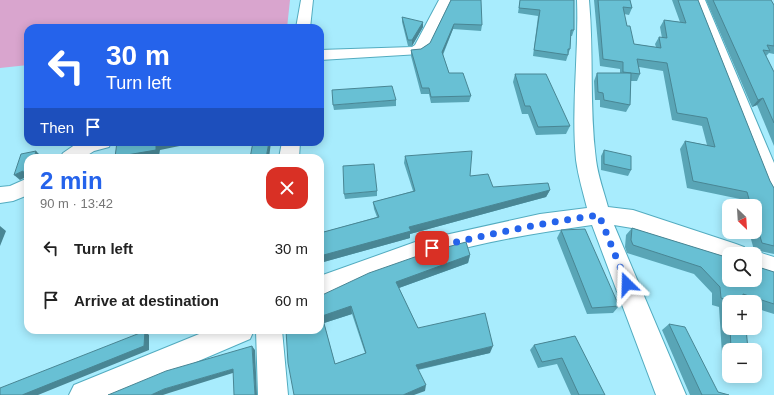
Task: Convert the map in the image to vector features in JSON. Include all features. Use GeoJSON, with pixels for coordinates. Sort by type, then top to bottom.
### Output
{"type":"FeatureCollection","features":[{"type":"Feature","properties":{"kind":"street"},"geometry":{"type":"LineString","coordinates":[[304,24],[307,0]]}},
{"type":"Feature","properties":{"kind":"street"},"geometry":{"type":"LineString","coordinates":[[324,55],[415,51],[421,48],[445,0]]}},
{"type":"Feature","properties":{"kind":"street"},"geometry":{"type":"LineString","coordinates":[[583,0],[586,34],[583,107],[586,161],[599,215],[671,395]]}},
{"type":"Feature","properties":{"kind":"street"},"geometry":{"type":"LineString","coordinates":[[699,0],[774,188]]}},
{"type":"Feature","properties":{"kind":"street"},"geometry":{"type":"LineString","coordinates":[[76,154],[88,146]]}},
{"type":"Feature","properties":{"kind":"street"},"geometry":{"type":"LineString","coordinates":[[0,195],[24,188]]}},
{"type":"Feature","properties":{"kind":"street"},"geometry":{"type":"LineString","coordinates":[[324,286],[418,251],[491,233],[540,223],[599,215],[633,219],[722,249]]}},
{"type":"Feature","properties":{"kind":"street"},"geometry":{"type":"LineString","coordinates":[[762,263],[774,267]]}},
{"type":"Feature","properties":{"kind":"street"},"geometry":{"type":"LineString","coordinates":[[84,395],[231,334]]}},
{"type":"Feature","properties":{"kind":"street"},"geometry":{"type":"LineString","coordinates":[[269,334],[273,395]]}},
{"type":"Feature","properties":{"kind":"shaded area"},"geometry":{"type":"Polygon","coordinates":[[[0,0],[290,0],[287,24],[24,24],[24,65],[0,68],[0,0]]]}},
{"type":"Feature","properties":{"kind":"building"},"geometry":{"type":"Polygon","coordinates":[[[451,0],[481,0],[482,25],[454,24],[442,52],[449,73],[463,73],[471,96],[431,97],[429,88],[422,88],[411,50],[421,49],[430,43],[451,0]]]}},
{"type":"Feature","properties":{"kind":"building"},"geometry":{"type":"Polygon","coordinates":[[[520,0],[574,0],[574,30],[571,30],[570,49],[568,49],[568,55],[534,50],[540,10],[519,8],[520,0]]]}},
{"type":"Feature","properties":{"kind":"building"},"geometry":{"type":"Polygon","coordinates":[[[598,0],[630,0],[632,8],[623,7],[627,26],[630,26],[634,44],[661,48],[659,37],[667,38],[664,20],[686,23],[678,0],[698,0],[774,188],[774,246],[762,243],[761,239],[762,239],[762,199],[749,199],[747,192],[693,181],[685,141],[715,147],[707,118],[677,113],[667,63],[637,59],[640,74],[623,72],[623,62],[603,59],[598,0]]]}},
{"type":"Feature","properties":{"kind":"building"},"geometry":{"type":"Polygon","coordinates":[[[713,0],[771,0],[774,5],[774,46],[767,45],[770,51],[763,50],[774,72],[774,123],[763,98],[758,100],[713,0]]]}},
{"type":"Feature","properties":{"kind":"building"},"geometry":{"type":"Polygon","coordinates":[[[402,17],[423,22],[412,40],[408,40],[402,17]]]}},
{"type":"Feature","properties":{"kind":"building"},"geometry":{"type":"Polygon","coordinates":[[[597,73],[631,73],[630,105],[604,100],[603,93],[598,92],[597,73]]]}},
{"type":"Feature","properties":{"kind":"building"},"geometry":{"type":"Polygon","coordinates":[[[515,74],[546,74],[570,126],[538,127],[530,106],[525,106],[515,74]]]}},
{"type":"Feature","properties":{"kind":"building"},"geometry":{"type":"Polygon","coordinates":[[[392,86],[396,100],[333,105],[332,90],[392,86]]]}},
{"type":"Feature","properties":{"kind":"building"},"geometry":{"type":"Polygon","coordinates":[[[116,146],[156,146],[156,150],[133,154],[115,154],[116,146]]]}},
{"type":"Feature","properties":{"kind":"building"},"geometry":{"type":"Polygon","coordinates":[[[252,146],[268,146],[267,154],[251,154],[252,146]]]}},
{"type":"Feature","properties":{"kind":"building"},"geometry":{"type":"Polygon","coordinates":[[[604,150],[631,156],[631,170],[604,164],[604,150]]]}},
{"type":"Feature","properties":{"kind":"building"},"geometry":{"type":"Polygon","coordinates":[[[36,151],[35,154],[24,154],[24,175],[23,171],[14,175],[21,154],[36,151]]]}},
{"type":"Feature","properties":{"kind":"building"},"geometry":{"type":"Polygon","coordinates":[[[472,151],[470,176],[488,174],[493,187],[548,183],[550,190],[409,227],[411,231],[324,255],[324,232],[379,217],[373,202],[415,191],[405,156],[472,151]]]}},
{"type":"Feature","properties":{"kind":"building"},"geometry":{"type":"Polygon","coordinates":[[[374,164],[377,191],[344,194],[343,166],[374,164]]]}},
{"type":"Feature","properties":{"kind":"building"},"geometry":{"type":"Polygon","coordinates":[[[632,228],[722,256],[722,287],[762,287],[762,268],[774,272],[774,304],[762,300],[762,295],[722,295],[721,298],[720,287],[701,267],[633,245],[631,240],[632,228]]]}},
{"type":"Feature","properties":{"kind":"building"},"geometry":{"type":"Polygon","coordinates":[[[585,229],[619,306],[592,308],[561,230],[585,229]]]}},
{"type":"Feature","properties":{"kind":"building"},"geometry":{"type":"Polygon","coordinates":[[[466,242],[470,255],[396,282],[418,328],[485,313],[493,346],[416,365],[426,385],[403,395],[294,395],[288,363],[286,334],[324,334],[324,323],[335,364],[366,353],[351,306],[324,315],[324,294],[369,273],[429,252],[466,242]]]}},
{"type":"Feature","properties":{"kind":"building"},"geometry":{"type":"Polygon","coordinates":[[[669,324],[685,327],[718,392],[729,395],[702,395],[669,324]]]}},
{"type":"Feature","properties":{"kind":"building"},"geometry":{"type":"Polygon","coordinates":[[[137,334],[145,334],[144,346],[22,395],[0,395],[0,388],[137,334]]]}},
{"type":"Feature","properties":{"kind":"building"},"geometry":{"type":"Polygon","coordinates":[[[730,335],[747,335],[747,343],[731,343],[730,335]]]}},
{"type":"Feature","properties":{"kind":"building"},"geometry":{"type":"Polygon","coordinates":[[[575,336],[605,395],[579,395],[562,358],[542,362],[534,345],[575,336]]]}},
{"type":"Feature","properties":{"kind":"building"},"geometry":{"type":"Polygon","coordinates":[[[252,346],[255,395],[234,395],[233,369],[164,389],[151,395],[108,395],[166,371],[252,346]]]}},
{"type":"Feature","properties":{"kind":"route"},"geometry":{"type":"LineString","coordinates":[[432,248],[491,233],[540,223],[599,215],[627,284]]}}]}
